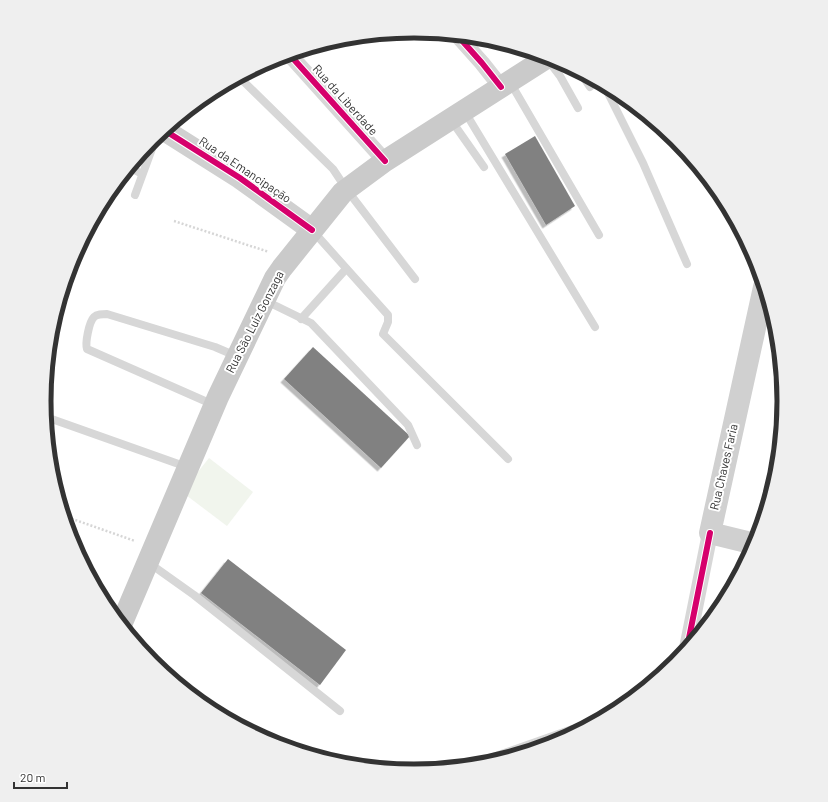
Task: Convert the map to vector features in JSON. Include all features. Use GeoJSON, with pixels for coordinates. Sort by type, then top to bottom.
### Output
{"type":"FeatureCollection","features":[{"type":"Feature","properties":{"kind":"main road","name":"Rua São Luiz Gonzaga"},"geometry":{"type":"LineString","coordinates":[[124,619],[237,356],[275,278],[288,260],[347,190],[385,161],[542,61]]}},
{"type":"Feature","properties":{"kind":"main road","name":"Rua da Emancipação"},"geometry":{"type":"LineString","coordinates":[[169,133],[240,178],[312,230]]}},
{"type":"Feature","properties":{"kind":"main road","name":"Rua Chaves Faria"},"geometry":{"type":"LineString","coordinates":[[710,533],[762,297]]}},
{"type":"Feature","properties":{"kind":"main road"},"geometry":{"type":"LineString","coordinates":[[710,533],[748,542]]}},
{"type":"Feature","properties":{"kind":"street"},"geometry":{"type":"LineString","coordinates":[[463,41],[482,63],[505,84]]}},
{"type":"Feature","properties":{"kind":"street","name":"Rua da Liberdade"},"geometry":{"type":"LineString","coordinates":[[293,59],[385,161]]}},
{"type":"Feature","properties":{"kind":"street","name":"Rua Chaves Faria"},"geometry":{"type":"LineString","coordinates":[[689,637],[710,533]]}},
{"type":"Feature","properties":{"kind":"lane"},"geometry":{"type":"LineString","coordinates":[[553,66],[578,108]]}},
{"type":"Feature","properties":{"kind":"lane"},"geometry":{"type":"LineString","coordinates":[[243,81],[333,169],[347,190],[415,279]]}},
{"type":"Feature","properties":{"kind":"lane"},"geometry":{"type":"LineString","coordinates":[[586,81],[590,87]]}},
{"type":"Feature","properties":{"kind":"lane"},"geometry":{"type":"LineString","coordinates":[[505,84],[599,235]]}},
{"type":"Feature","properties":{"kind":"lane"},"geometry":{"type":"LineString","coordinates":[[609,95],[643,163],[687,264]]}},
{"type":"Feature","properties":{"kind":"lane"},"geometry":{"type":"LineString","coordinates":[[458,115],[484,167]]}},
{"type":"Feature","properties":{"kind":"lane"},"geometry":{"type":"LineString","coordinates":[[458,115],[595,327]]}},
{"type":"Feature","properties":{"kind":"lane"},"geometry":{"type":"LineString","coordinates":[[135,195],[151,151]]}},
{"type":"Feature","properties":{"kind":"lane"},"geometry":{"type":"LineString","coordinates":[[135,170],[142,174]]}},
{"type":"Feature","properties":{"kind":"lane"},"geometry":{"type":"LineString","coordinates":[[312,230],[388,315],[388,322],[383,334],[508,459]]}},
{"type":"Feature","properties":{"kind":"lane"},"geometry":{"type":"LineString","coordinates":[[301,319],[346,269]]}},
{"type":"Feature","properties":{"kind":"lane"},"geometry":{"type":"LineString","coordinates":[[265,300],[311,323],[408,425],[417,445]]}},
{"type":"Feature","properties":{"kind":"lane"},"geometry":{"type":"LineString","coordinates":[[215,405],[87,349],[86,340],[92,319],[95,316],[107,314],[215,347],[237,356]]}},
{"type":"Feature","properties":{"kind":"lane"},"geometry":{"type":"LineString","coordinates":[[52,419],[188,468]]}},
{"type":"Feature","properties":{"kind":"lane"},"geometry":{"type":"LineString","coordinates":[[151,556],[194,595],[340,711]]}},
{"type":"Feature","properties":{"kind":"path"},"geometry":{"type":"LineString","coordinates":[[174,221],[288,260]]}},
{"type":"Feature","properties":{"kind":"path"},"geometry":{"type":"LineString","coordinates":[[70,519],[151,556]]}},
{"type":"Feature","properties":{"kind":"shaded area"},"geometry":{"type":"Polygon","coordinates":[[[209,458],[253,492],[227,526],[182,492],[209,458]]]}},
{"type":"Feature","properties":{"kind":"building"},"geometry":{"type":"Polygon","coordinates":[[[535,136],[575,206],[546,225],[505,154],[535,136]]]}},
{"type":"Feature","properties":{"kind":"building"},"geometry":{"type":"Polygon","coordinates":[[[313,347],[410,436],[381,468],[284,379],[313,347]]]}},
{"type":"Feature","properties":{"kind":"building"},"geometry":{"type":"Polygon","coordinates":[[[228,559],[346,650],[320,685],[201,593],[228,559]]]}},
{"type":"Feature","properties":{"kind":"cycle path"},"geometry":{"type":"LineString","coordinates":[[463,41],[501,87]]}},
{"type":"Feature","properties":{"kind":"cycle path"},"geometry":{"type":"LineString","coordinates":[[293,59],[385,161]]}},
{"type":"Feature","properties":{"kind":"cycle path"},"geometry":{"type":"LineString","coordinates":[[169,133],[240,178],[312,230]]}},
{"type":"Feature","properties":{"kind":"cycle path"},"geometry":{"type":"LineString","coordinates":[[689,637],[710,533]]}}]}
